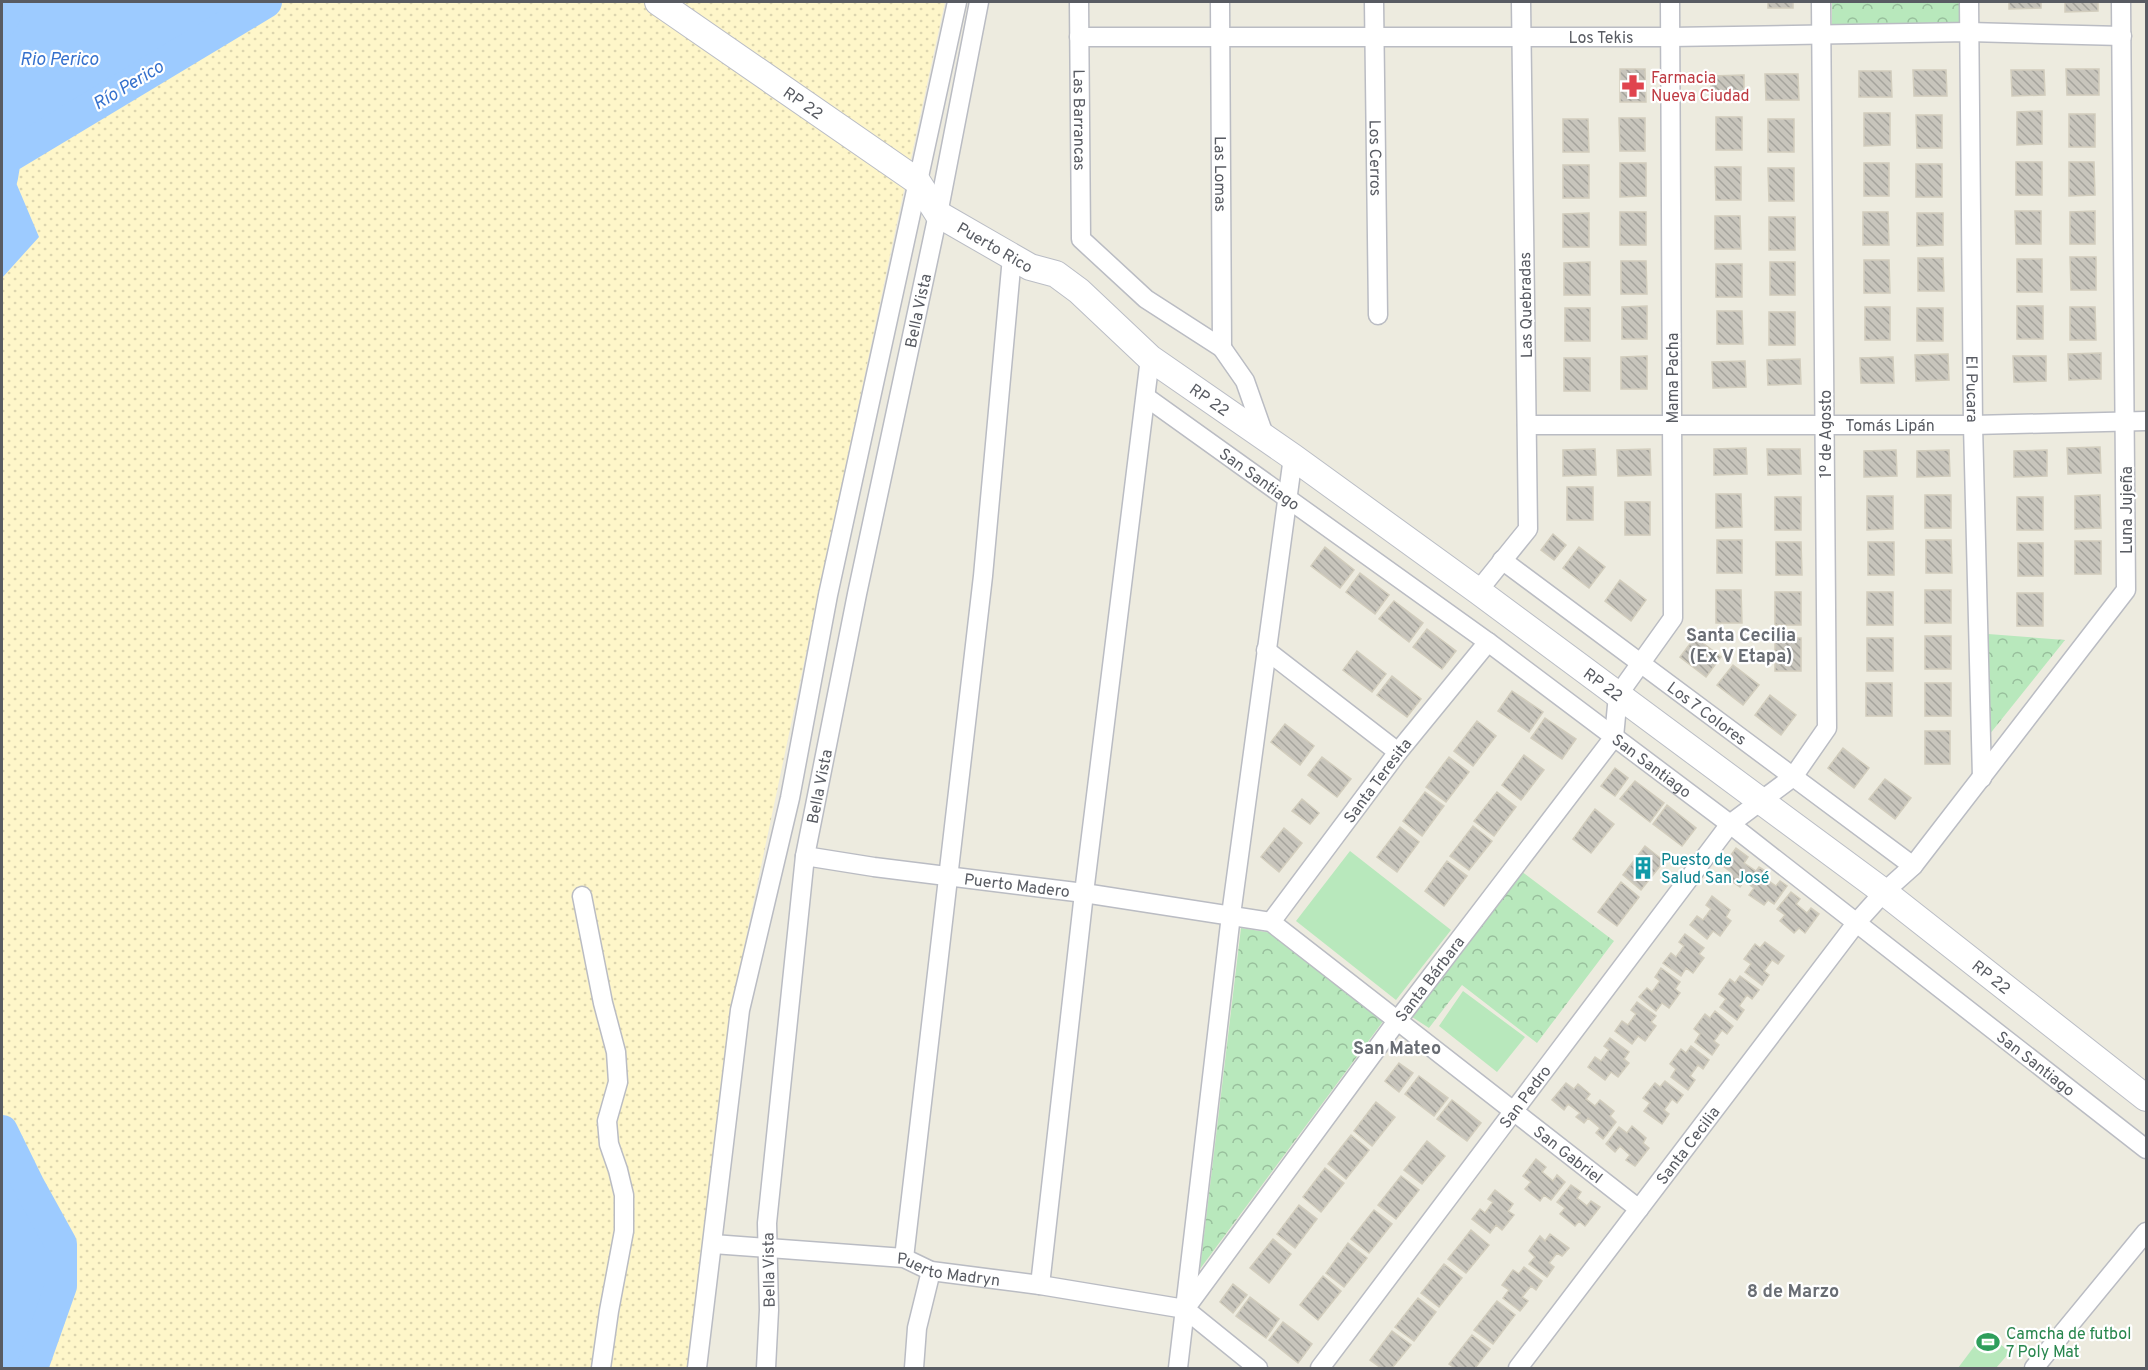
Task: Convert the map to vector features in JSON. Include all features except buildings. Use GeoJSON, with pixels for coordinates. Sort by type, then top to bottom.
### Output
{"type":"FeatureCollection","features":[{"type":"Feature","properties":{"kind":"street","name":"RP 22"},"geometry":{"type":"LineString","coordinates":[[658,2],[917,181],[938,214]]}},
{"type":"Feature","properties":{"kind":"street"},"geometry":{"type":"LineString","coordinates":[[697,1368],[740,1010],[790,798],[828,595],[957,2]]}},
{"type":"Feature","properties":{"kind":"street","name":"Bella Vista"},"geometry":{"type":"LineString","coordinates":[[766,1368],[769,1310],[767,1223],[806,856],[857,594],[938,214],[979,2]]}},
{"type":"Feature","properties":{"kind":"street","name":"Las Barrancas"},"geometry":{"type":"LineString","coordinates":[[1079,2],[1081,240],[1146,299],[1222,348]]}},
{"type":"Feature","properties":{"kind":"street","name":"Las Lomas"},"geometry":{"type":"LineString","coordinates":[[1220,2],[1222,348]]}},
{"type":"Feature","properties":{"kind":"street","name":"Los Cerros"},"geometry":{"type":"LineString","coordinates":[[1374,2],[1378,315]]}},
{"type":"Feature","properties":{"kind":"street","name":"Las Quebradas"},"geometry":{"type":"LineString","coordinates":[[1478,591],[1528,529],[1521,2]]}},
{"type":"Feature","properties":{"kind":"street","name":"Mama Pacha"},"geometry":{"type":"LineString","coordinates":[[1614,737],[1618,695],[1673,618],[1670,2]]}},
{"type":"Feature","properties":{"kind":"street","name":"1º de Agosto"},"geometry":{"type":"LineString","coordinates":[[1730,824],[1793,777],[1827,728],[1821,2]]}},
{"type":"Feature","properties":{"kind":"street","name":"El Pucara"},"geometry":{"type":"LineString","coordinates":[[1968,2],[1973,425],[1982,778]]}},
{"type":"Feature","properties":{"kind":"street","name":"Luna Jujeña"},"geometry":{"type":"LineString","coordinates":[[1857,922],[1884,892],[1913,866],[2126,590],[2121,2]]}},
{"type":"Feature","properties":{"kind":"street","name":"Los Tekis"},"geometry":{"type":"LineString","coordinates":[[1079,37],[1374,38],[1969,32],[2122,36]]}},
{"type":"Feature","properties":{"kind":"street","name":"Puerto Rico"},"geometry":{"type":"LineString","coordinates":[[938,214],[1030,267],[1056,274]]}},
{"type":"Feature","properties":{"kind":"street"},"geometry":{"type":"LineString","coordinates":[[904,1257],[983,576],[1012,257]]}},
{"type":"Feature","properties":{"kind":"street","name":"RP 22"},"geometry":{"type":"LineString","coordinates":[[1056,274],[1078,291],[1150,358],[1293,457],[1478,591],[1884,892],[2146,1098]]}},
{"type":"Feature","properties":{"kind":"street"},"geometry":{"type":"LineString","coordinates":[[1222,348],[1245,381],[1263,432]]}},
{"type":"Feature","properties":{"kind":"street"},"geometry":{"type":"LineString","coordinates":[[1040,1285],[1084,893],[1150,358]]}},
{"type":"Feature","properties":{"kind":"street","name":"San Santiago"},"geometry":{"type":"LineString","coordinates":[[1146,397],[1488,642],[1730,824],[2146,1149]]}},
{"type":"Feature","properties":{"kind":"street","name":"Tomás Lipán"},"geometry":{"type":"LineString","coordinates":[[1527,425],[1973,425],[2146,421]]}},
{"type":"Feature","properties":{"kind":"street"},"geometry":{"type":"LineString","coordinates":[[1178,1368],[1231,915],[1293,457]]}},
{"type":"Feature","properties":{"kind":"street","name":"Los 7 Colores"},"geometry":{"type":"LineString","coordinates":[[1503,560],[1913,866]]}},
{"type":"Feature","properties":{"kind":"street","name":"Santa Teresita"},"geometry":{"type":"LineString","coordinates":[[1271,922],[1398,752],[1488,642]]}},
{"type":"Feature","properties":{"kind":"street"},"geometry":{"type":"LineString","coordinates":[[1266,650],[1398,752]]}},
{"type":"Feature","properties":{"kind":"street","name":"Santa Bárbara"},"geometry":{"type":"LineString","coordinates":[[1185,1309],[1397,1021],[1614,737]]}},
{"type":"Feature","properties":{"kind":"street","name":"San Pedro"},"geometry":{"type":"LineString","coordinates":[[1320,1368],[1730,824]]}},
{"type":"Feature","properties":{"kind":"street","name":"Puerto Madero"},"geometry":{"type":"LineString","coordinates":[[806,856],[949,877],[1084,893],[1271,922]]}},
{"type":"Feature","properties":{"kind":"street"},"geometry":{"type":"LineString","coordinates":[[582,896],[603,1003],[616,1052],[618,1082],[607,1121],[609,1144],[624,1195],[624,1231],[601,1368]]}},
{"type":"Feature","properties":{"kind":"street","name":"San Gabriel"},"geometry":{"type":"LineString","coordinates":[[1271,922],[1640,1209]]}},
{"type":"Feature","properties":{"kind":"street","name":"Santa Cecilia"},"geometry":{"type":"LineString","coordinates":[[1525,1366],[1640,1209],[1857,922]]}},
{"type":"Feature","properties":{"kind":"street"},"geometry":{"type":"LineString","coordinates":[[2034,1368],[2146,1232]]}},
{"type":"Feature","properties":{"kind":"street","name":"Puerto Madryn"},"geometry":{"type":"LineString","coordinates":[[713,1244],[904,1257],[931,1271],[1040,1285],[1185,1309]]}},
{"type":"Feature","properties":{"kind":"street"},"geometry":{"type":"LineString","coordinates":[[914,1368],[916,1328],[931,1271]]}},
{"type":"Feature","properties":{"kind":"street"},"geometry":{"type":"LineString","coordinates":[[1185,1309],[1258,1368]]}},
{"type":"Feature","properties":{"kind":"green space"},"geometry":{"type":"Polygon","coordinates":[[[1832,2],[1970,2],[1971,23],[1832,27],[1832,2]]]}},
{"type":"Feature","properties":{"kind":"green space"},"geometry":{"type":"Polygon","coordinates":[[[1988,634],[2065,640],[1985,740],[1988,634]]]}},
{"type":"Feature","properties":{"kind":"green space"},"geometry":{"type":"Polygon","coordinates":[[[1350,851],[1451,930],[1396,1000],[1296,921],[1350,851]]]}},
{"type":"Feature","properties":{"kind":"green space"},"geometry":{"type":"Polygon","coordinates":[[[1517,868],[1614,941],[1537,1043],[1462,985],[1429,1028],[1406,1013],[1517,868]]]}},
{"type":"Feature","properties":{"kind":"green space"},"geometry":{"type":"Polygon","coordinates":[[[1241,928],[1272,933],[1384,1020],[1200,1269],[1241,928]]]}},
{"type":"Feature","properties":{"kind":"green space"},"geometry":{"type":"Polygon","coordinates":[[[1463,991],[1525,1037],[1497,1072],[1439,1026],[1463,991]]]}},
{"type":"Feature","properties":{"kind":"green space","name":"Camcha de futbol 7 Poly Mat"},"geometry":{"type":"Polygon","coordinates":[[[1985,1332],[2010,1352],[1996,1368],[1958,1368],[1985,1332]]]}},
{"type":"Feature","properties":{"kind":"sand"},"geometry":{"type":"Polygon","coordinates":[[[2,2],[945,2],[732,1004],[688,1368],[2,1368],[2,2]]]}},
{"type":"Feature","properties":{"kind":"water","name":"Rio Perico"},"geometry":{"type":"Polygon","coordinates":[[[11,2],[266,2],[6,159],[39,237],[2,278],[2,21],[11,2]]]}},
{"type":"Feature","properties":{"kind":"water"},"geometry":{"type":"Polygon","coordinates":[[[2,1131],[61,1244],[61,1286],[32,1368],[2,1368],[2,1131]]]}},
{"type":"Feature","properties":{"kind":"waterway","name":"Río Perico"},"geometry":{"type":"LineString","coordinates":[[2,21],[11,2]]}},
{"type":"Feature","properties":{"kind":"waterway","name":"Río Perico"},"geometry":{"type":"LineString","coordinates":[[2,177],[5,159],[266,2]]}},
{"type":"Feature","properties":{"kind":"waterway","name":"Río Perico"},"geometry":{"type":"LineString","coordinates":[[2,1131],[61,1244],[61,1286],[32,1368]]}},
{"type":"Feature","properties":{"kind":"place","name":"Farmacia Nueva Ciudad"},"geometry":{"type":"Point","coordinates":[1633,86]}},
{"type":"Feature","properties":{"kind":"place","name":"Puesto de Salud San José"},"geometry":{"type":"Point","coordinates":[1643,868]}},
{"type":"Feature","properties":{"kind":"place","name":"Camcha de futbol 7 Poly Mat"},"geometry":{"type":"Point","coordinates":[1988,1342]}},
{"type":"Feature","properties":{"kind":"district","name":"Santa Cecilia (Ex V Etapa)"},"geometry":{"type":"Point","coordinates":[1741,645]}},
{"type":"Feature","properties":{"kind":"district","name":"San Mateo"},"geometry":{"type":"Point","coordinates":[1397,1048]}},
{"type":"Feature","properties":{"kind":"district","name":"8 de Marzo"},"geometry":{"type":"Point","coordinates":[1793,1291]}}]}
